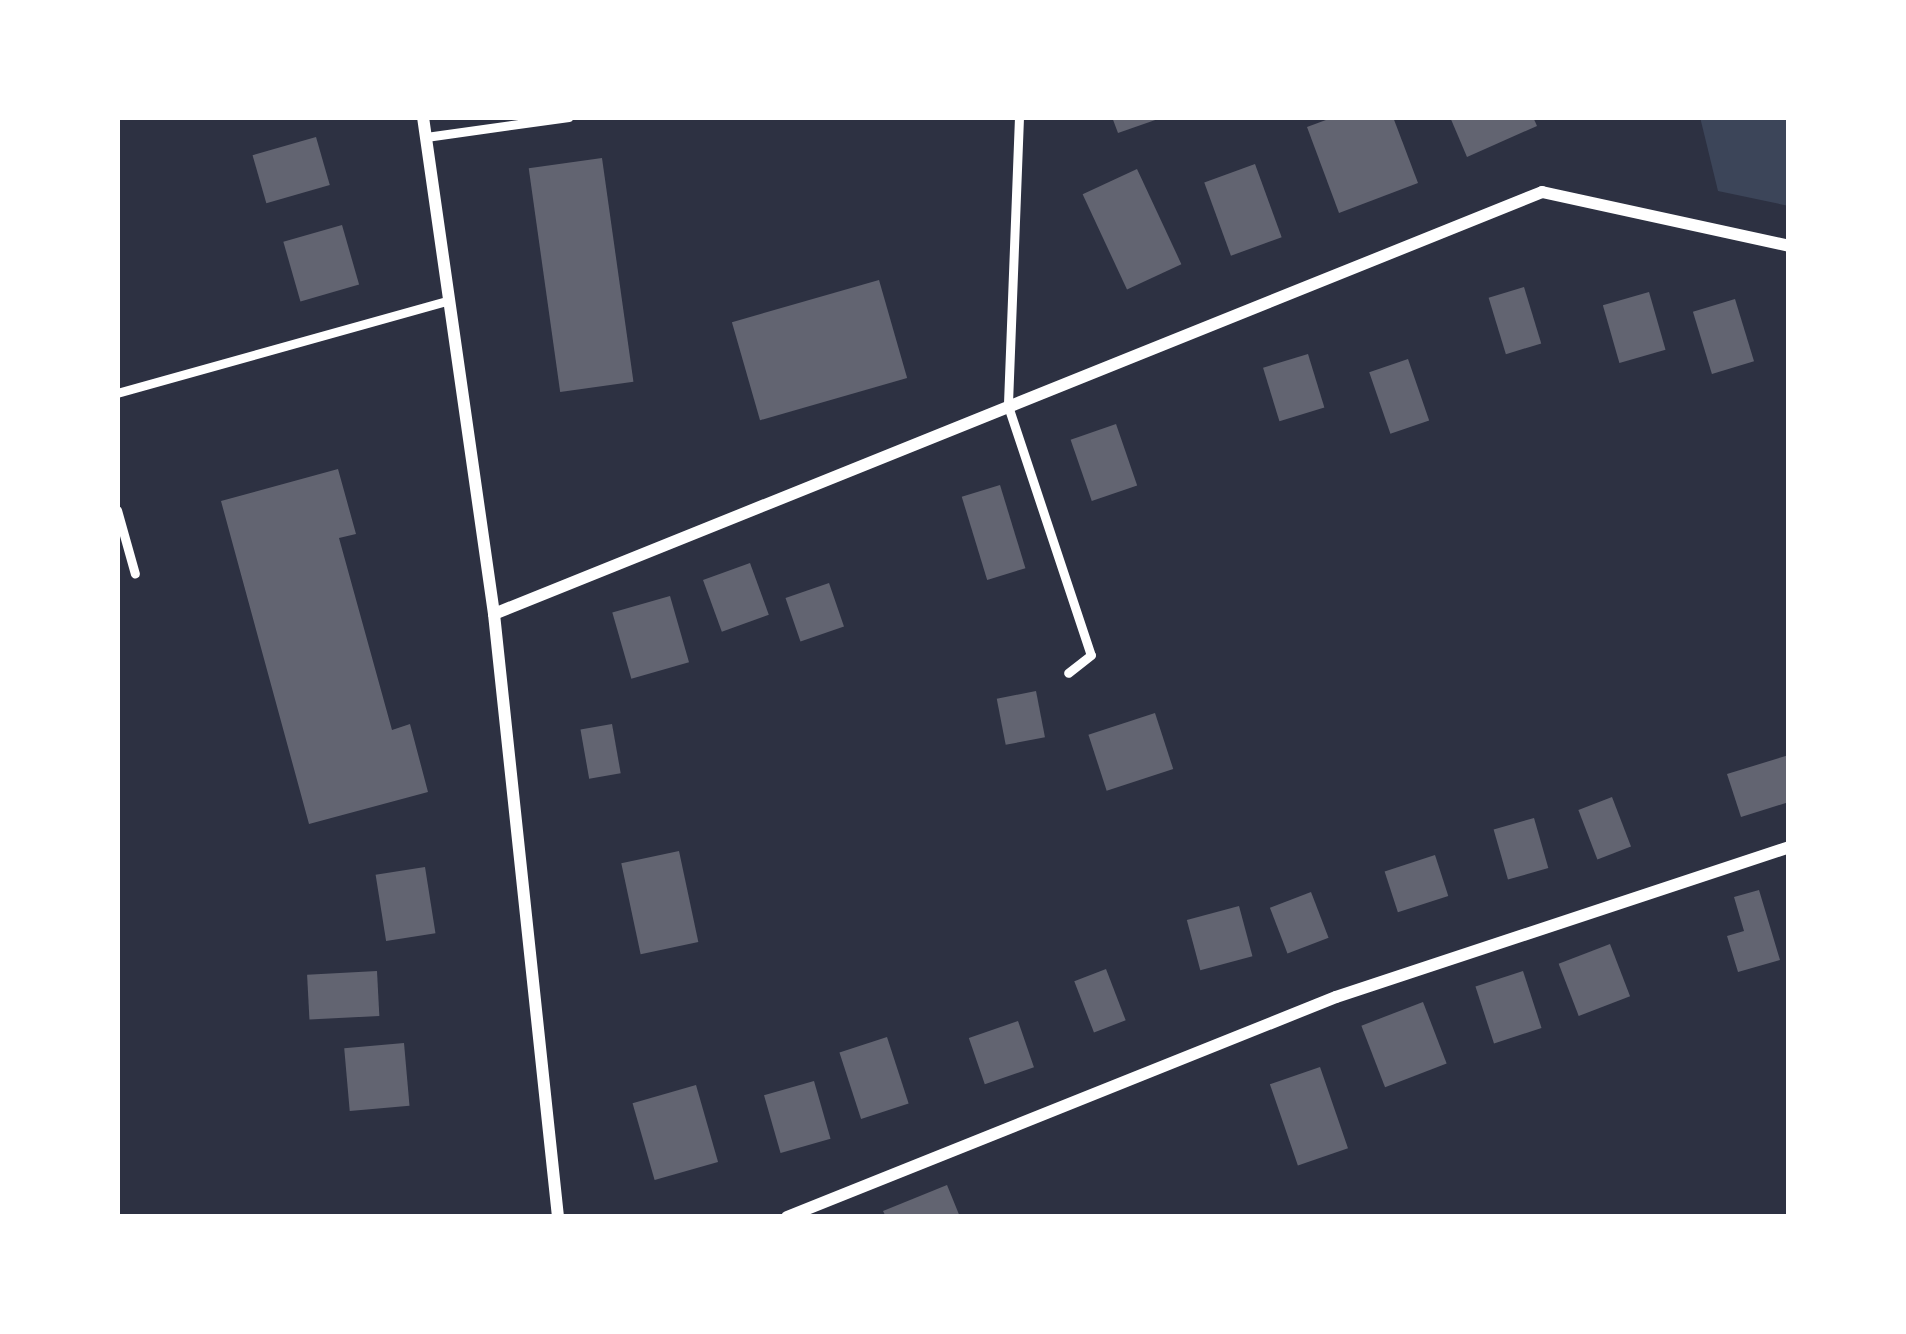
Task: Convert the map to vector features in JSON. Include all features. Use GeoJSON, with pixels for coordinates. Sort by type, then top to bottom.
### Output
{"type":"FeatureCollection","features":[{"type":"Feature","properties":{"kind":"street"},"geometry":{"type":"LineString","coordinates":[[423,117],[494,614],[558,1217]]}},
{"type":"Feature","properties":{"kind":"street"},"geometry":{"type":"LineString","coordinates":[[494,614],[1542,192],[1789,246]]}},
{"type":"Feature","properties":{"kind":"street"},"geometry":{"type":"LineString","coordinates":[[787,1217],[1336,997],[1789,847]]}},
{"type":"Feature","properties":{"kind":"lane"},"geometry":{"type":"LineString","coordinates":[[426,137],[569,117]]}},
{"type":"Feature","properties":{"kind":"lane"},"geometry":{"type":"LineString","coordinates":[[1019,117],[1008,406],[1091,655],[1068,674]]}},
{"type":"Feature","properties":{"kind":"lane"},"geometry":{"type":"LineString","coordinates":[[117,393],[446,301]]}},
{"type":"Feature","properties":{"kind":"lane"},"geometry":{"type":"LineString","coordinates":[[117,510],[135,574]]}},
{"type":"Feature","properties":{"kind":"shaded area"},"geometry":{"type":"Polygon","coordinates":[[[1700,117],[1789,117],[1789,206],[1718,191],[1700,117]]]}},
{"type":"Feature","properties":{"kind":"building"},"geometry":{"type":"Polygon","coordinates":[[[1112,117],[1161,117],[1161,118],[1118,133],[1112,117]]]}},
{"type":"Feature","properties":{"kind":"building"},"geometry":{"type":"Polygon","coordinates":[[[1334,117],[1393,117],[1418,183],[1339,213],[1307,127],[1334,117]]]}},
{"type":"Feature","properties":{"kind":"building"},"geometry":{"type":"Polygon","coordinates":[[[1450,117],[1533,117],[1537,126],[1467,157],[1450,117]]]}},
{"type":"Feature","properties":{"kind":"building"},"geometry":{"type":"Polygon","coordinates":[[[316,137],[330,185],[266,203],[253,155],[316,137]]]}},
{"type":"Feature","properties":{"kind":"building"},"geometry":{"type":"Polygon","coordinates":[[[602,158],[633,382],[560,392],[529,168],[602,158]]]}},
{"type":"Feature","properties":{"kind":"building"},"geometry":{"type":"Polygon","coordinates":[[[1255,164],[1282,237],[1231,256],[1204,182],[1255,164]]]}},
{"type":"Feature","properties":{"kind":"building"},"geometry":{"type":"Polygon","coordinates":[[[1137,169],[1181,264],[1127,290],[1083,194],[1137,169]]]}},
{"type":"Feature","properties":{"kind":"building"},"geometry":{"type":"Polygon","coordinates":[[[342,225],[359,285],[300,301],[283,242],[342,225]]]}},
{"type":"Feature","properties":{"kind":"building"},"geometry":{"type":"Polygon","coordinates":[[[879,280],[907,378],[760,420],[732,322],[879,280]]]}},
{"type":"Feature","properties":{"kind":"building"},"geometry":{"type":"Polygon","coordinates":[[[1524,287],[1541,343],[1506,354],[1489,298],[1524,287]]]}},
{"type":"Feature","properties":{"kind":"building"},"geometry":{"type":"Polygon","coordinates":[[[1649,292],[1666,350],[1619,363],[1603,305],[1649,292]]]}},
{"type":"Feature","properties":{"kind":"building"},"geometry":{"type":"Polygon","coordinates":[[[1735,299],[1754,361],[1712,374],[1693,312],[1735,299]]]}},
{"type":"Feature","properties":{"kind":"building"},"geometry":{"type":"Polygon","coordinates":[[[1308,354],[1324,408],[1279,421],[1263,368],[1308,354]]]}},
{"type":"Feature","properties":{"kind":"building"},"geometry":{"type":"Polygon","coordinates":[[[1408,359],[1429,420],[1390,434],[1369,372],[1408,359]]]}},
{"type":"Feature","properties":{"kind":"building"},"geometry":{"type":"Polygon","coordinates":[[[1116,424],[1137,485],[1092,501],[1071,440],[1116,424]]]}},
{"type":"Feature","properties":{"kind":"building"},"geometry":{"type":"Polygon","coordinates":[[[338,469],[356,534],[339,538],[392,730],[410,724],[428,792],[309,824],[221,501],[338,469]]]}},
{"type":"Feature","properties":{"kind":"building"},"geometry":{"type":"Polygon","coordinates":[[[1000,485],[1025,568],[987,580],[962,497],[1000,485]]]}},
{"type":"Feature","properties":{"kind":"building"},"geometry":{"type":"Polygon","coordinates":[[[750,563],[769,615],[722,632],[703,580],[750,563]]]}},
{"type":"Feature","properties":{"kind":"building"},"geometry":{"type":"Polygon","coordinates":[[[829,583],[844,626],[800,641],[786,598],[829,583]]]}},
{"type":"Feature","properties":{"kind":"building"},"geometry":{"type":"Polygon","coordinates":[[[670,596],[689,662],[631,679],[612,613],[670,596]]]}},
{"type":"Feature","properties":{"kind":"building"},"geometry":{"type":"Polygon","coordinates":[[[1036,691],[1045,737],[1006,745],[997,699],[1036,691]]]}},
{"type":"Feature","properties":{"kind":"building"},"geometry":{"type":"Polygon","coordinates":[[[1155,713],[1173,769],[1107,791],[1088,735],[1155,713]]]}},
{"type":"Feature","properties":{"kind":"building"},"geometry":{"type":"Polygon","coordinates":[[[612,724],[621,773],[589,779],[580,730],[612,724]]]}},
{"type":"Feature","properties":{"kind":"building"},"geometry":{"type":"Polygon","coordinates":[[[1789,755],[1789,802],[1741,817],[1727,774],[1789,755]]]}},
{"type":"Feature","properties":{"kind":"building"},"geometry":{"type":"Polygon","coordinates":[[[1612,797],[1631,846],[1597,859],[1578,810],[1612,797]]]}},
{"type":"Feature","properties":{"kind":"building"},"geometry":{"type":"Polygon","coordinates":[[[1534,818],[1548,868],[1508,880],[1494,830],[1534,818]]]}},
{"type":"Feature","properties":{"kind":"building"},"geometry":{"type":"Polygon","coordinates":[[[679,851],[698,942],[641,954],[621,863],[679,851]]]}},
{"type":"Feature","properties":{"kind":"building"},"geometry":{"type":"Polygon","coordinates":[[[1435,855],[1448,896],[1398,912],[1385,871],[1435,855]]]}},
{"type":"Feature","properties":{"kind":"building"},"geometry":{"type":"Polygon","coordinates":[[[425,867],[435,933],[386,941],[376,875],[425,867]]]}},
{"type":"Feature","properties":{"kind":"building"},"geometry":{"type":"Polygon","coordinates":[[[1759,890],[1780,960],[1738,972],[1727,936],[1744,931],[1734,897],[1759,890]]]}},
{"type":"Feature","properties":{"kind":"building"},"geometry":{"type":"Polygon","coordinates":[[[1311,892],[1329,938],[1287,954],[1270,908],[1311,892]]]}},
{"type":"Feature","properties":{"kind":"building"},"geometry":{"type":"Polygon","coordinates":[[[1239,906],[1252,956],[1200,970],[1187,920],[1239,906]]]}},
{"type":"Feature","properties":{"kind":"building"},"geometry":{"type":"Polygon","coordinates":[[[1610,944],[1630,996],[1579,1016],[1559,964],[1610,944]]]}},
{"type":"Feature","properties":{"kind":"building"},"geometry":{"type":"Polygon","coordinates":[[[1106,969],[1126,1020],[1094,1033],[1074,981],[1106,969]]]}},
{"type":"Feature","properties":{"kind":"building"},"geometry":{"type":"Polygon","coordinates":[[[377,971],[379,1016],[309,1020],[307,975],[377,971]]]}},
{"type":"Feature","properties":{"kind":"building"},"geometry":{"type":"Polygon","coordinates":[[[1523,971],[1542,1028],[1494,1044],[1475,986],[1523,971]]]}},
{"type":"Feature","properties":{"kind":"building"},"geometry":{"type":"Polygon","coordinates":[[[1423,1002],[1447,1064],[1385,1087],[1361,1026],[1423,1002]]]}},
{"type":"Feature","properties":{"kind":"building"},"geometry":{"type":"Polygon","coordinates":[[[1018,1021],[1034,1067],[985,1084],[969,1038],[1018,1021]]]}},
{"type":"Feature","properties":{"kind":"building"},"geometry":{"type":"Polygon","coordinates":[[[887,1037],[909,1104],[861,1119],[839,1052],[887,1037]]]}},
{"type":"Feature","properties":{"kind":"building"},"geometry":{"type":"Polygon","coordinates":[[[404,1043],[409,1106],[350,1111],[344,1048],[404,1043]]]}},
{"type":"Feature","properties":{"kind":"building"},"geometry":{"type":"Polygon","coordinates":[[[1320,1067],[1348,1148],[1298,1166],[1270,1084],[1320,1067]]]}},
{"type":"Feature","properties":{"kind":"building"},"geometry":{"type":"Polygon","coordinates":[[[814,1081],[831,1139],[781,1153],[764,1095],[814,1081]]]}},
{"type":"Feature","properties":{"kind":"building"},"geometry":{"type":"Polygon","coordinates":[[[696,1085],[718,1162],[655,1180],[633,1103],[696,1085]]]}},
{"type":"Feature","properties":{"kind":"building"},"geometry":{"type":"Polygon","coordinates":[[[947,1185],[960,1217],[886,1217],[883,1211],[947,1185]]]}}]}
